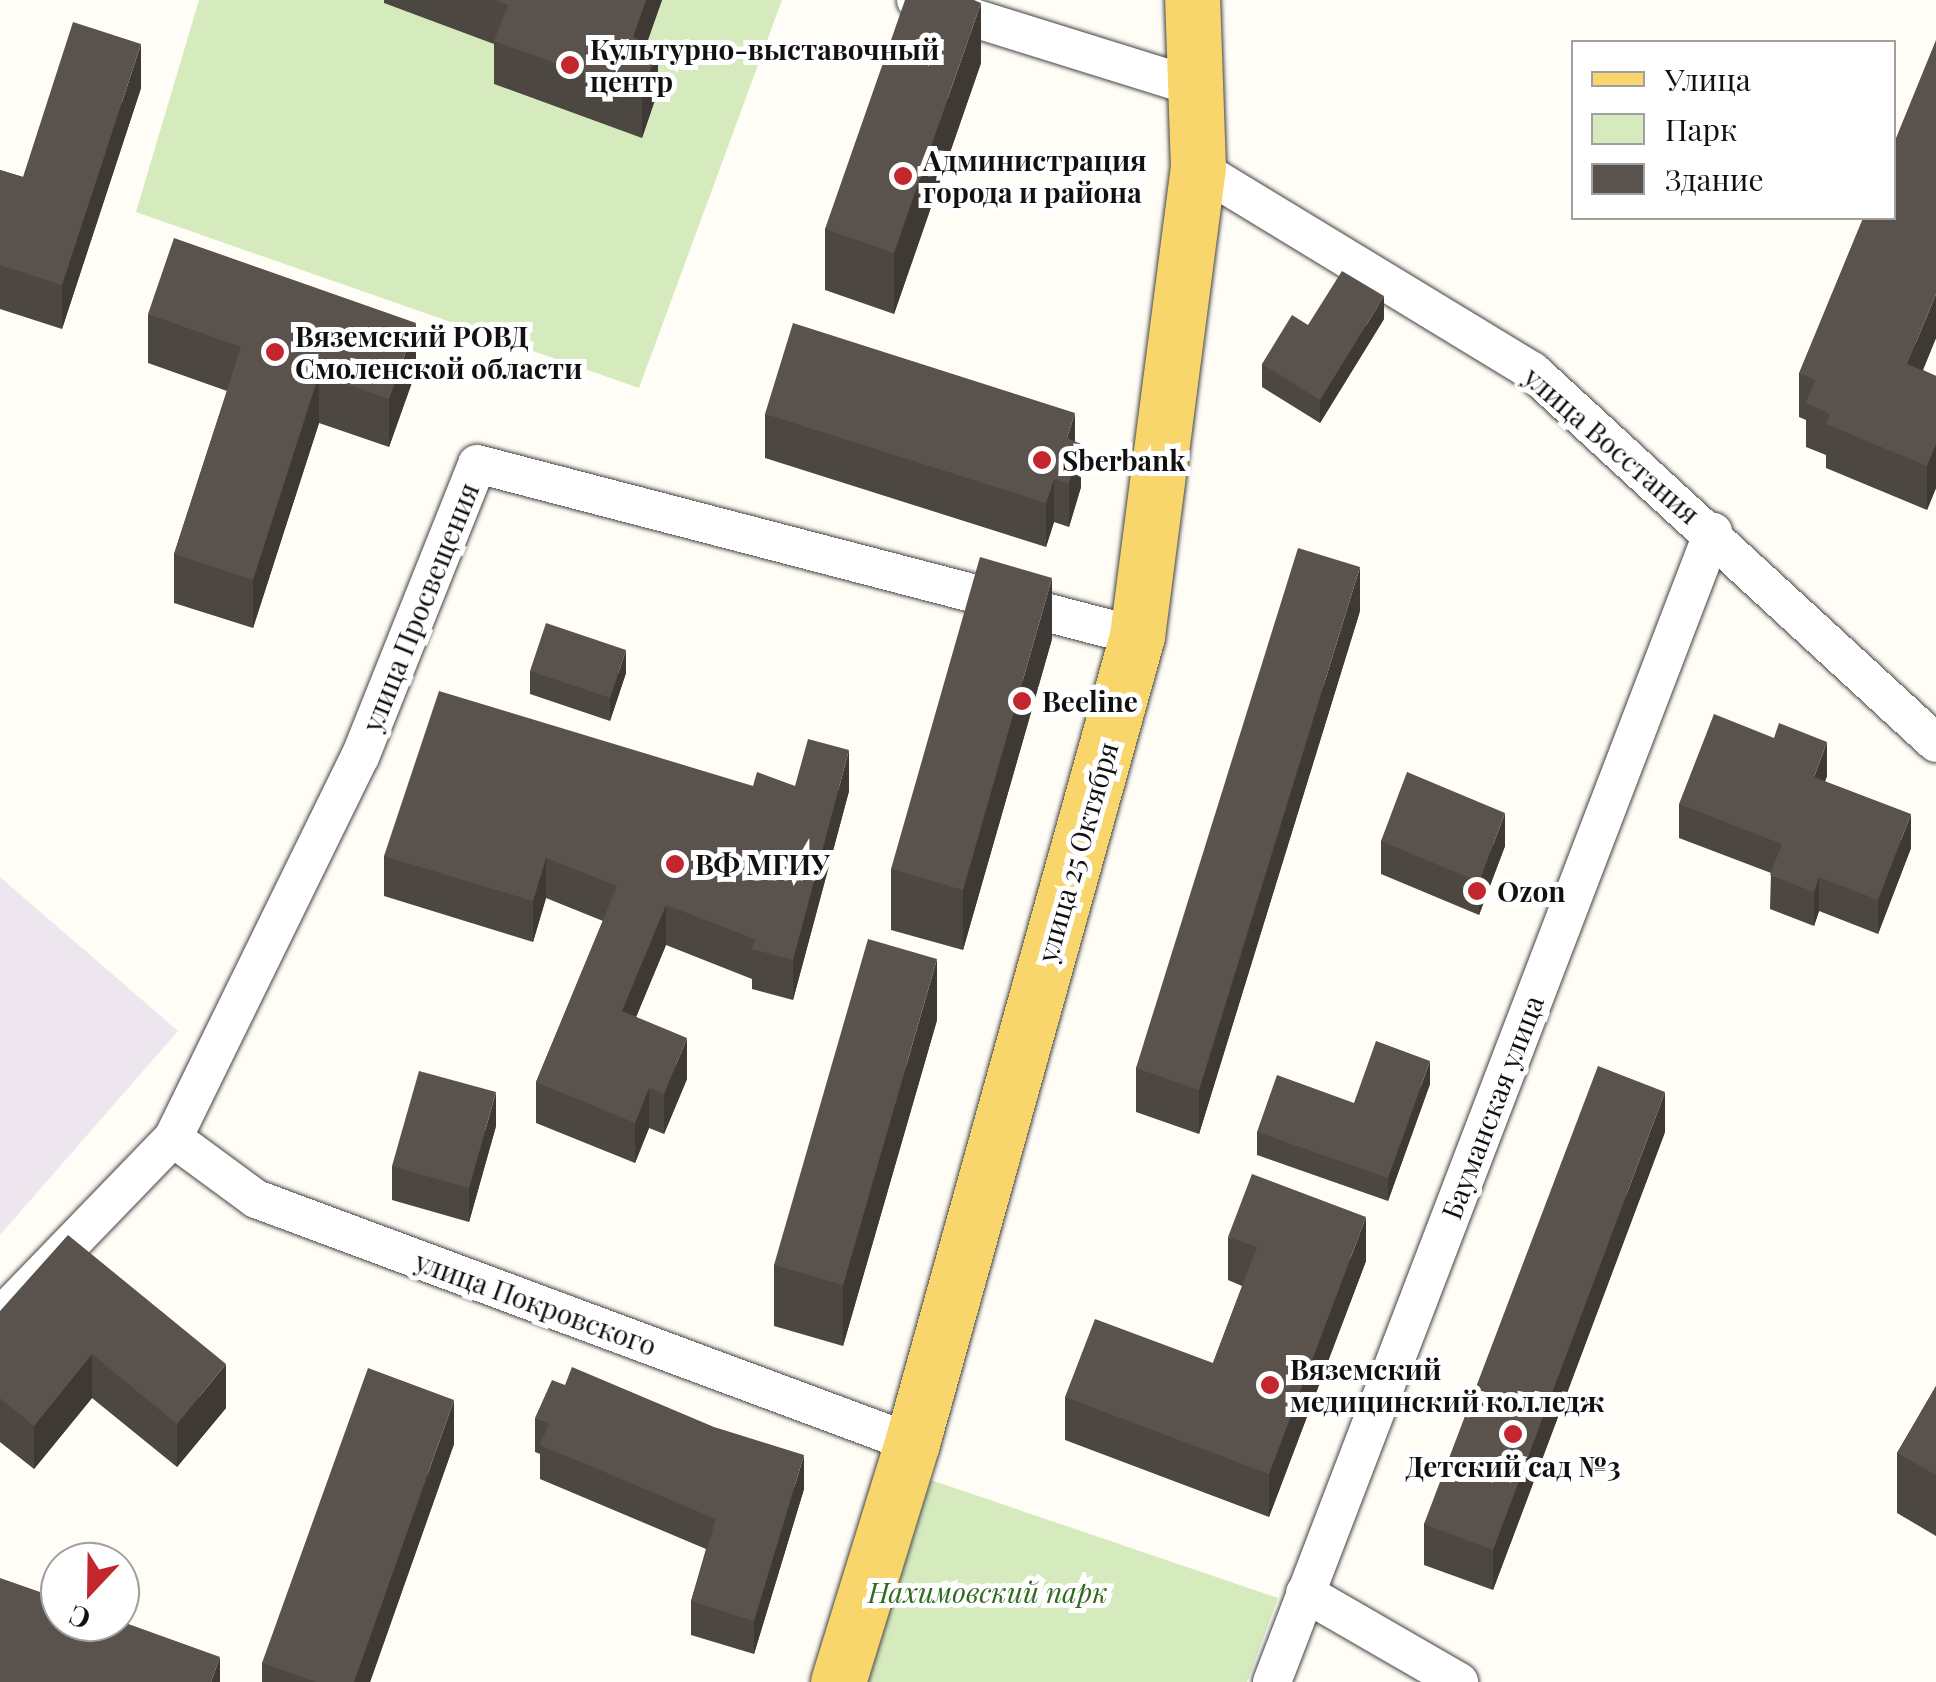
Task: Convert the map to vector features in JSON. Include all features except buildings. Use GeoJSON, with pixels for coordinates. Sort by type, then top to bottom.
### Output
{"type":"FeatureCollection","features":[{"type":"Feature","properties":{"kind":"main road","name":"улица 25 Октября"},"geometry":{"type":"LineString","coordinates":[[838,1682],[912,1443],[1137,636],[1198,168],[1192,86],[1192,0]]}},
{"type":"Feature","properties":{"kind":"street"},"geometry":{"type":"LineString","coordinates":[[916,0],[1192,86]]}},
{"type":"Feature","properties":{"kind":"street","name":"улица Восстания"},"geometry":{"type":"LineString","coordinates":[[1198,168],[1532,372],[1714,532],[1936,743]]}},
{"type":"Feature","properties":{"kind":"street","name":"улица Просвещения"},"geometry":{"type":"LineString","coordinates":[[0,1317],[173,1138],[360,757],[477,464],[1137,636]]}},
{"type":"Feature","properties":{"kind":"street","name":"Бауманская улица"},"geometry":{"type":"LineString","coordinates":[[1272,1682],[1714,532]]}},
{"type":"Feature","properties":{"kind":"street","name":"улица Покровского"},"geometry":{"type":"LineString","coordinates":[[173,1138],[256,1199],[912,1443]]}},
{"type":"Feature","properties":{"kind":"street"},"geometry":{"type":"LineString","coordinates":[[1305,1594],[1459,1682]]}},
{"type":"Feature","properties":{"kind":"shaded area"},"geometry":{"type":"Polygon","coordinates":[[[0,877],[178,1031],[0,1235],[0,877]]]}},
{"type":"Feature","properties":{"kind":"green space"},"geometry":{"type":"Polygon","coordinates":[[[199,0],[782,0],[639,388],[136,212],[199,0]]]}},
{"type":"Feature","properties":{"kind":"green space","name":"Нахимовский парк"},"geometry":{"type":"Polygon","coordinates":[[[931,1480],[1278,1598],[1247,1682],[868,1682],[931,1480]]]}},
{"type":"Feature","properties":{"kind":"place","name":"Культурно-выставочный центр"},"geometry":{"type":"Point","coordinates":[570,65]}},
{"type":"Feature","properties":{"kind":"place","name":"Администрация города и района"},"geometry":{"type":"Point","coordinates":[903,176]}},
{"type":"Feature","properties":{"kind":"place","name":"Вяземский РОВД Смоленской области"},"geometry":{"type":"Point","coordinates":[275,352]}},
{"type":"Feature","properties":{"kind":"place","name":"Sberbank"},"geometry":{"type":"Point","coordinates":[1042,460]}},
{"type":"Feature","properties":{"kind":"place","name":"Beeline"},"geometry":{"type":"Point","coordinates":[1022,701]}},
{"type":"Feature","properties":{"kind":"place","name":"ВФ МГИУ"},"geometry":{"type":"Point","coordinates":[675,864]}},
{"type":"Feature","properties":{"kind":"place","name":"Ozon"},"geometry":{"type":"Point","coordinates":[1477,891]}},
{"type":"Feature","properties":{"kind":"place","name":"Вяземский медицинский колледж"},"geometry":{"type":"Point","coordinates":[1270,1385]}},
{"type":"Feature","properties":{"kind":"place","name":"Детский сад №3"},"geometry":{"type":"Point","coordinates":[1513,1434]}}]}
